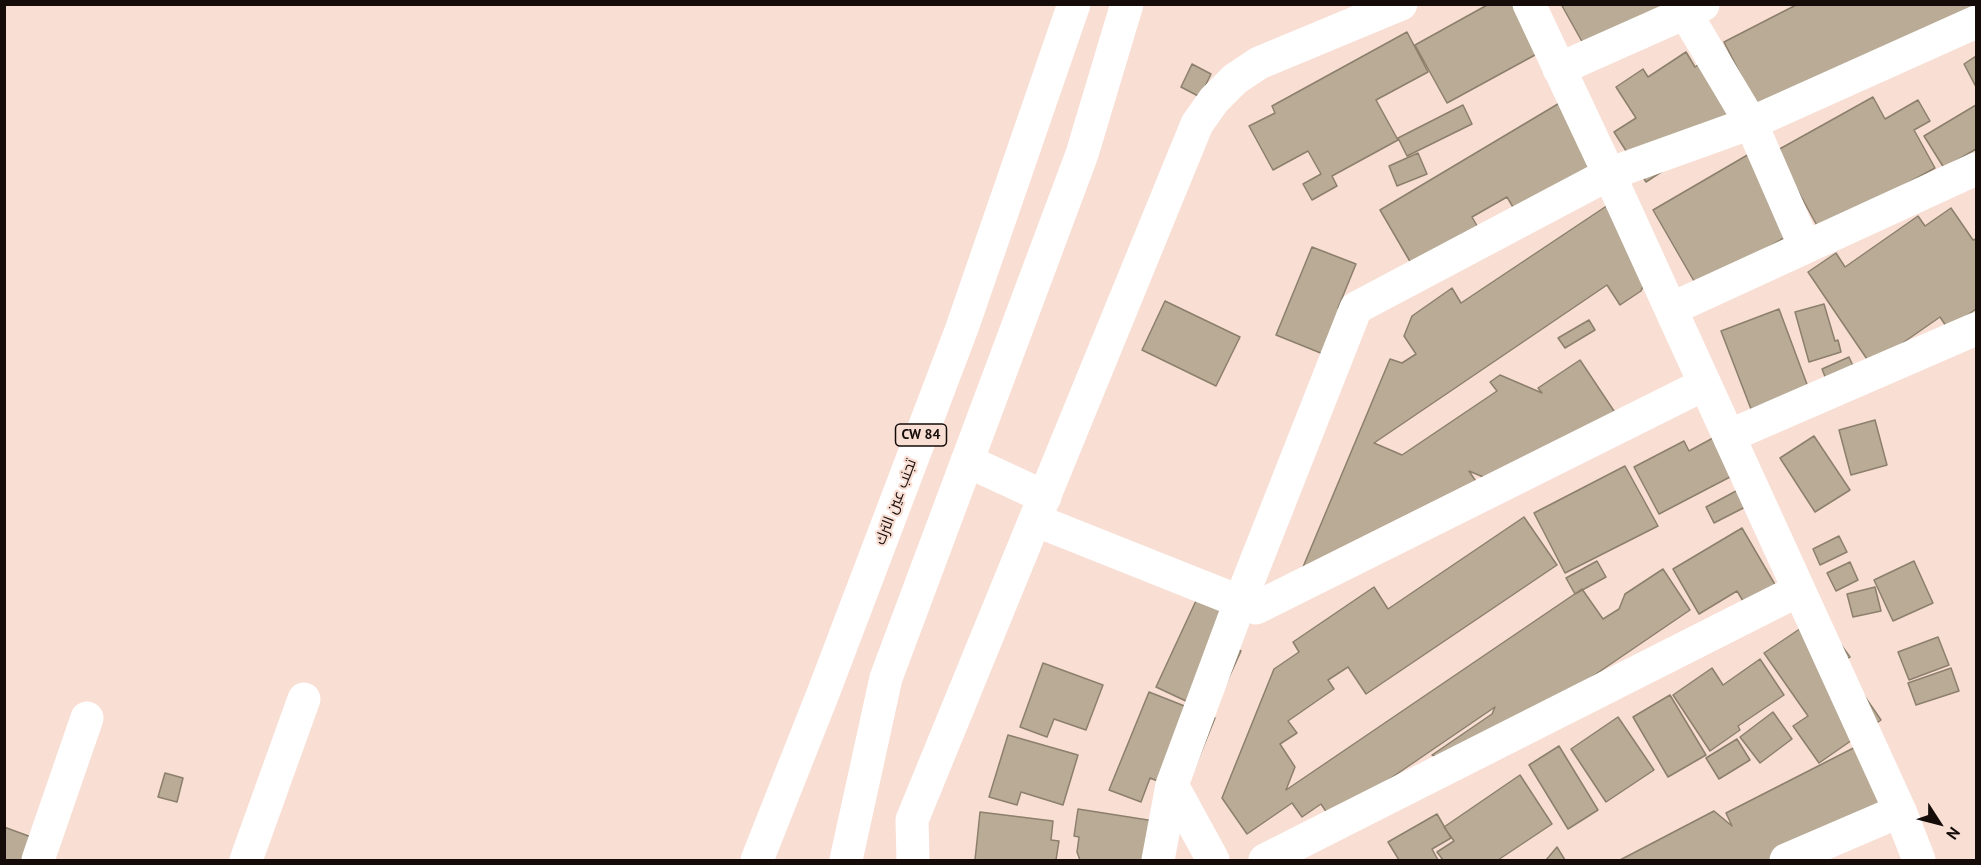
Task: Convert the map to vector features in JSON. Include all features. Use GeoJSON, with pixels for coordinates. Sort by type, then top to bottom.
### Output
{"type":"FeatureCollection","features":[{"type":"Feature","properties":{"kind":"main road","name":"تجنب عين الترك"},"geometry":{"type":"LineString","coordinates":[[757,861],[962,328],[1074,4]]}},
{"type":"Feature","properties":{"kind":"main road"},"geometry":{"type":"LineString","coordinates":[[846,861],[886,678],[1082,154],[1127,4]]}},
{"type":"Feature","properties":{"kind":"main road"},"geometry":{"type":"LineString","coordinates":[[913,861],[912,820],[1197,124],[1214,100],[1235,79],[1259,63],[1401,4]]}},
{"type":"Feature","properties":{"kind":"main road"},"geometry":{"type":"LineString","coordinates":[[1529,4],[1900,811],[1919,861]]}},
{"type":"Feature","properties":{"kind":"main road"},"geometry":{"type":"LineString","coordinates":[[1559,69],[1690,8],[1751,123],[1805,248]]}},
{"type":"Feature","properties":{"kind":"main road"},"geometry":{"type":"LineString","coordinates":[[1158,861],[1172,785],[1240,602],[1356,308],[1609,174],[1751,123],[1977,22]]}},
{"type":"Feature","properties":{"kind":"main road"},"geometry":{"type":"LineString","coordinates":[[1671,309],[1977,169]]}},
{"type":"Feature","properties":{"kind":"main road"},"geometry":{"type":"LineString","coordinates":[[1729,436],[1977,329]]}},
{"type":"Feature","properties":{"kind":"main road"},"geometry":{"type":"LineString","coordinates":[[967,461],[1040,508],[1256,608],[1705,384]]}},
{"type":"Feature","properties":{"kind":"main road"},"geometry":{"type":"LineString","coordinates":[[1265,861],[1799,590]]}},
{"type":"Feature","properties":{"kind":"main road"},"geometry":{"type":"LineString","coordinates":[[246,861],[304,699]]}},
{"type":"Feature","properties":{"kind":"main road"},"geometry":{"type":"LineString","coordinates":[[38,861],[87,718]]}},
{"type":"Feature","properties":{"kind":"main road"},"geometry":{"type":"LineString","coordinates":[[1172,785],[1213,861]]}},
{"type":"Feature","properties":{"kind":"main road"},"geometry":{"type":"LineString","coordinates":[[1786,861],[1900,811]]}},
{"type":"Feature","properties":{"kind":"building"},"geometry":{"type":"Polygon","coordinates":[[[1489,4],[1522,4],[1546,49],[1447,103],[1415,45],[1489,4]]]}},
{"type":"Feature","properties":{"kind":"building"},"geometry":{"type":"Polygon","coordinates":[[[1561,4],[1699,4],[1594,63],[1561,4]]]}},
{"type":"Feature","properties":{"kind":"building"},"geometry":{"type":"Polygon","coordinates":[[[1798,4],[1976,4],[1976,14],[1764,121],[1724,42],[1798,4]]]}},
{"type":"Feature","properties":{"kind":"building"},"geometry":{"type":"Polygon","coordinates":[[[1407,32],[1428,72],[1376,100],[1398,140],[1332,176],[1337,186],[1312,200],[1303,184],[1321,174],[1308,151],[1273,170],[1249,126],[1275,113],[1272,106],[1407,32]]]}},
{"type":"Feature","properties":{"kind":"building"},"geometry":{"type":"Polygon","coordinates":[[[1686,52],[1695,67],[1707,59],[1745,117],[1646,182],[1614,132],[1636,118],[1616,87],[1643,69],[1648,77],[1686,52]]]}},
{"type":"Feature","properties":{"kind":"building"},"geometry":{"type":"Polygon","coordinates":[[[1976,56],[1976,87],[1964,64],[1976,56]]]}},
{"type":"Feature","properties":{"kind":"building"},"geometry":{"type":"Polygon","coordinates":[[[1192,64],[1211,74],[1200,97],[1181,87],[1192,64]]]}},
{"type":"Feature","properties":{"kind":"building"},"geometry":{"type":"Polygon","coordinates":[[[1578,92],[1622,165],[1523,224],[1507,197],[1472,217],[1480,231],[1415,270],[1380,210],[1578,92]]]}},
{"type":"Feature","properties":{"kind":"building"},"geometry":{"type":"Polygon","coordinates":[[[1873,97],[1885,119],[1918,100],[1930,121],[1914,130],[1935,168],[1820,231],[1776,151],[1873,97]]]}},
{"type":"Feature","properties":{"kind":"building"},"geometry":{"type":"Polygon","coordinates":[[[1463,105],[1472,124],[1407,156],[1398,138],[1463,105]]]}},
{"type":"Feature","properties":{"kind":"building"},"geometry":{"type":"Polygon","coordinates":[[[1976,105],[1976,149],[1944,168],[1924,136],[1976,105]]]}},
{"type":"Feature","properties":{"kind":"building"},"geometry":{"type":"Polygon","coordinates":[[[1756,150],[1791,234],[1698,288],[1653,210],[1756,150]]]}},
{"type":"Feature","properties":{"kind":"building"},"geometry":{"type":"Polygon","coordinates":[[[1418,153],[1427,174],[1397,186],[1389,166],[1418,153]]]}},
{"type":"Feature","properties":{"kind":"building"},"geometry":{"type":"Polygon","coordinates":[[[1608,205],[1649,273],[1641,291],[1620,305],[1607,285],[1374,443],[1402,455],[1497,391],[1490,382],[1500,375],[1542,393],[1538,388],[1580,360],[1618,417],[1488,479],[1469,471],[1479,486],[1303,567],[1390,359],[1402,363],[1416,354],[1404,336],[1412,316],[1452,288],[1461,303],[1608,205]]]}},
{"type":"Feature","properties":{"kind":"building"},"geometry":{"type":"Polygon","coordinates":[[[1951,208],[1973,240],[1976,239],[1976,309],[1948,329],[1940,317],[1871,365],[1808,272],[1836,253],[1845,267],[1918,216],[1925,226],[1951,208]]]}},
{"type":"Feature","properties":{"kind":"building"},"geometry":{"type":"Polygon","coordinates":[[[1312,247],[1356,264],[1338,308],[1361,317],[1343,362],[1276,335],[1312,247]]]}},
{"type":"Feature","properties":{"kind":"building"},"geometry":{"type":"Polygon","coordinates":[[[1165,301],[1240,337],[1216,386],[1142,350],[1165,301]]]}},
{"type":"Feature","properties":{"kind":"building"},"geometry":{"type":"Polygon","coordinates":[[[1824,304],[1835,341],[1838,340],[1841,352],[1809,362],[1795,312],[1824,304]]]}},
{"type":"Feature","properties":{"kind":"building"},"geometry":{"type":"Polygon","coordinates":[[[1779,309],[1808,387],[1751,409],[1721,331],[1779,309]]]}},
{"type":"Feature","properties":{"kind":"building"},"geometry":{"type":"Polygon","coordinates":[[[1589,320],[1595,330],[1565,348],[1558,338],[1589,320]]]}},
{"type":"Feature","properties":{"kind":"building"},"geometry":{"type":"Polygon","coordinates":[[[1849,357],[1853,366],[1826,379],[1822,369],[1849,357]]]}},
{"type":"Feature","properties":{"kind":"building"},"geometry":{"type":"Polygon","coordinates":[[[1875,420],[1887,465],[1851,475],[1839,430],[1875,420]]]}},
{"type":"Feature","properties":{"kind":"building"},"geometry":{"type":"Polygon","coordinates":[[[1724,432],[1759,500],[1714,523],[1706,507],[1738,490],[1730,477],[1659,514],[1634,467],[1684,441],[1689,451],[1724,432]]]}},
{"type":"Feature","properties":{"kind":"building"},"geometry":{"type":"Polygon","coordinates":[[[1814,436],[1850,490],[1815,512],[1780,458],[1814,436]]]}},
{"type":"Feature","properties":{"kind":"building"},"geometry":{"type":"Polygon","coordinates":[[[1625,466],[1658,526],[1565,573],[1534,513],[1625,466]]]}},
{"type":"Feature","properties":{"kind":"building"},"geometry":{"type":"Polygon","coordinates":[[[1524,517],[1557,565],[1366,694],[1348,667],[1328,680],[1334,689],[1288,721],[1297,733],[1280,744],[1295,767],[1286,790],[1582,589],[1603,619],[1619,609],[1625,594],[1663,569],[1690,610],[1461,766],[1432,755],[1492,714],[1495,707],[1331,819],[1321,804],[1302,817],[1292,803],[1247,834],[1222,798],[1274,669],[1299,652],[1293,642],[1374,587],[1388,609],[1524,517]]]}},
{"type":"Feature","properties":{"kind":"building"},"geometry":{"type":"Polygon","coordinates":[[[1742,528],[1777,588],[1746,606],[1737,591],[1699,614],[1673,569],[1742,528]]]}},
{"type":"Feature","properties":{"kind":"building"},"geometry":{"type":"Polygon","coordinates":[[[1839,536],[1847,552],[1820,565],[1813,549],[1839,536]]]}},
{"type":"Feature","properties":{"kind":"building"},"geometry":{"type":"Polygon","coordinates":[[[1597,561],[1606,577],[1575,594],[1566,578],[1597,561]]]}},
{"type":"Feature","properties":{"kind":"building"},"geometry":{"type":"Polygon","coordinates":[[[1914,561],[1933,603],[1893,621],[1874,580],[1914,561]]]}},
{"type":"Feature","properties":{"kind":"building"},"geometry":{"type":"Polygon","coordinates":[[[1850,562],[1858,580],[1836,591],[1827,573],[1850,562]]]}},
{"type":"Feature","properties":{"kind":"building"},"geometry":{"type":"Polygon","coordinates":[[[1875,587],[1881,611],[1853,617],[1847,594],[1875,587]]]}},
{"type":"Feature","properties":{"kind":"building"},"geometry":{"type":"Polygon","coordinates":[[[1201,590],[1239,607],[1222,642],[1241,651],[1225,686],[1205,710],[1156,687],[1201,590]]]}},
{"type":"Feature","properties":{"kind":"building"},"geometry":{"type":"Polygon","coordinates":[[[1810,622],[1839,642],[1850,657],[1841,662],[1881,720],[1819,763],[1793,726],[1808,716],[1764,653],[1810,622]]]}},
{"type":"Feature","properties":{"kind":"building"},"geometry":{"type":"Polygon","coordinates":[[[1938,637],[1949,665],[1909,680],[1898,652],[1938,637]]]}},
{"type":"Feature","properties":{"kind":"building"},"geometry":{"type":"Polygon","coordinates":[[[1760,659],[1784,695],[1738,726],[1740,730],[1710,751],[1673,695],[1712,668],[1723,685],[1760,659]]]}},
{"type":"Feature","properties":{"kind":"building"},"geometry":{"type":"Polygon","coordinates":[[[1043,663],[1103,685],[1086,730],[1054,719],[1047,737],[1020,727],[1043,663]]]}},
{"type":"Feature","properties":{"kind":"building"},"geometry":{"type":"Polygon","coordinates":[[[1951,668],[1959,691],[1916,705],[1908,683],[1951,668]]]}},
{"type":"Feature","properties":{"kind":"building"},"geometry":{"type":"Polygon","coordinates":[[[1149,692],[1215,718],[1185,792],[1150,778],[1141,802],[1109,790],[1149,692]]]}},
{"type":"Feature","properties":{"kind":"building"},"geometry":{"type":"Polygon","coordinates":[[[1670,695],[1706,755],[1668,777],[1633,717],[1670,695]]]}},
{"type":"Feature","properties":{"kind":"building"},"geometry":{"type":"Polygon","coordinates":[[[1773,712],[1792,739],[1760,763],[1740,737],[1773,712]]]}},
{"type":"Feature","properties":{"kind":"building"},"geometry":{"type":"Polygon","coordinates":[[[1618,717],[1654,770],[1606,802],[1571,749],[1618,717]]]}},
{"type":"Feature","properties":{"kind":"building"},"geometry":{"type":"Polygon","coordinates":[[[1008,735],[1078,755],[1063,805],[1021,792],[1017,805],[989,797],[1008,735]]]}},
{"type":"Feature","properties":{"kind":"building"},"geometry":{"type":"Polygon","coordinates":[[[1879,735],[1908,793],[1780,860],[1620,860],[1714,811],[1732,826],[1726,813],[1879,735]]]}},
{"type":"Feature","properties":{"kind":"building"},"geometry":{"type":"Polygon","coordinates":[[[1737,739],[1750,760],[1719,779],[1706,758],[1737,739]]]}},
{"type":"Feature","properties":{"kind":"building"},"geometry":{"type":"Polygon","coordinates":[[[1559,746],[1598,810],[1568,829],[1529,765],[1559,746]]]}},
{"type":"Feature","properties":{"kind":"building"},"geometry":{"type":"Polygon","coordinates":[[[165,773],[183,778],[177,802],[158,797],[165,773]]]}},
{"type":"Feature","properties":{"kind":"building"},"geometry":{"type":"Polygon","coordinates":[[[1520,775],[1552,824],[1498,860],[1443,860],[1437,852],[1454,841],[1444,827],[1520,775]]]}},
{"type":"Feature","properties":{"kind":"building"},"geometry":{"type":"Polygon","coordinates":[[[1078,809],[1167,823],[1162,860],[1080,860],[1077,852],[1079,837],[1074,836],[1078,809]]]}},
{"type":"Feature","properties":{"kind":"building"},"geometry":{"type":"Polygon","coordinates":[[[980,812],[1053,821],[1051,840],[1059,841],[1056,860],[975,860],[980,812]]]}},
{"type":"Feature","properties":{"kind":"building"},"geometry":{"type":"Polygon","coordinates":[[[1437,814],[1451,838],[1432,849],[1438,860],[1399,860],[1388,842],[1437,814]]]}},
{"type":"Feature","properties":{"kind":"building"},"geometry":{"type":"Polygon","coordinates":[[[4,827],[34,838],[25,860],[4,860],[4,827]]]}},
{"type":"Feature","properties":{"kind":"building"},"geometry":{"type":"Polygon","coordinates":[[[1557,847],[1565,860],[1546,860],[1557,847]]]}}]}
